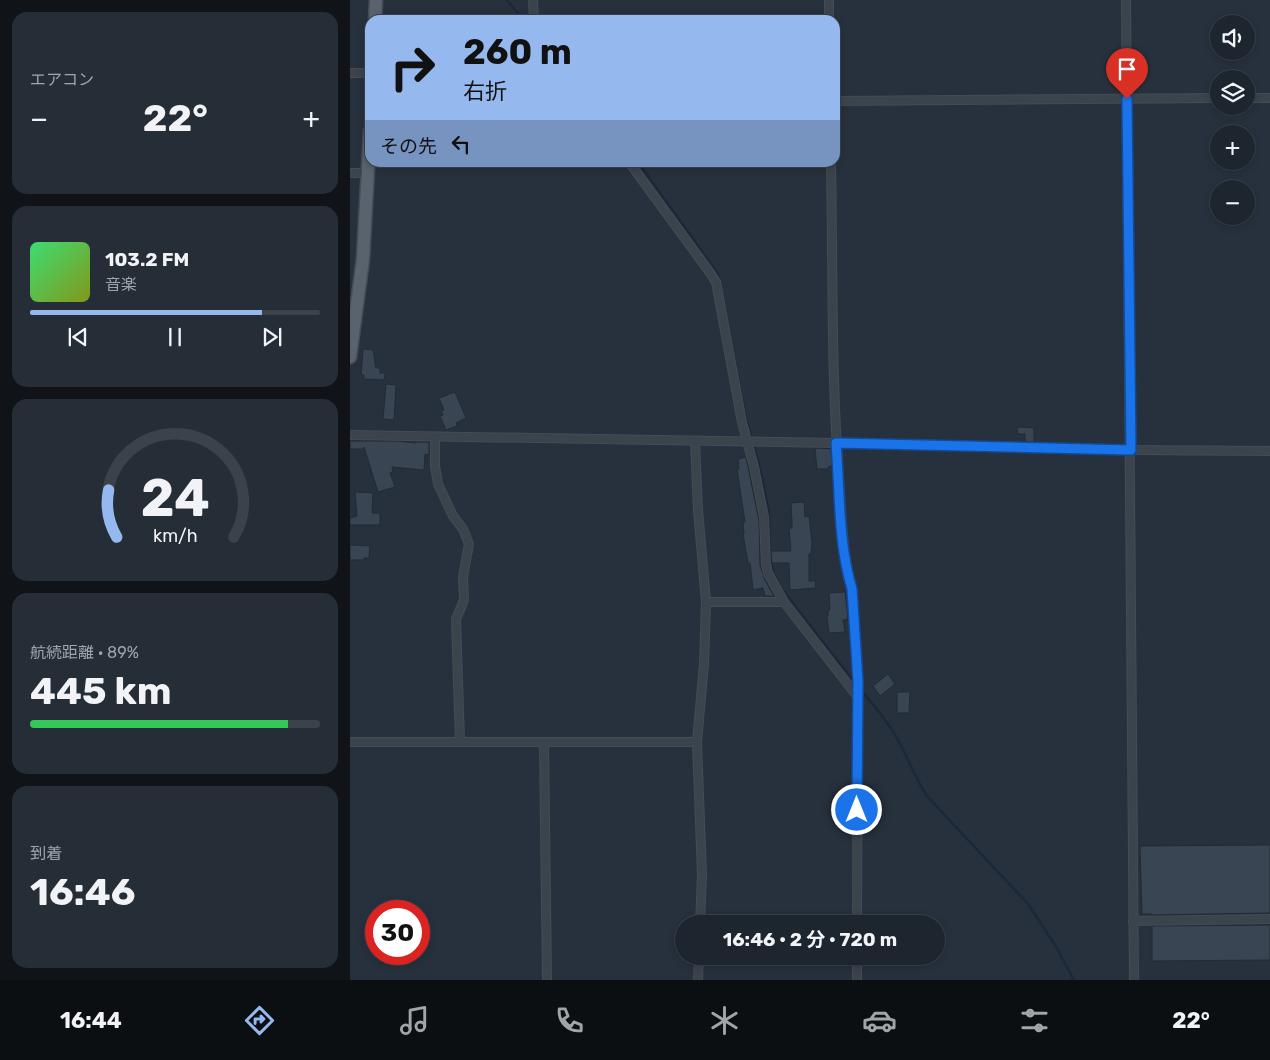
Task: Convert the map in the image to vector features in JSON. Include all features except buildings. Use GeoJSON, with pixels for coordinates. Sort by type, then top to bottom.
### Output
{"type":"FeatureCollection","features":[{"type":"Feature","properties":{"kind":"main road"},"geometry":{"type":"LineString","coordinates":[[375,15],[376,0]]}},
{"type":"Feature","properties":{"kind":"main road"},"geometry":{"type":"LineString","coordinates":[[350,357],[363,259],[368,167]]}},
{"type":"Feature","properties":{"kind":"street"},"geometry":{"type":"LineString","coordinates":[[533,0],[534,15]]}},
{"type":"Feature","properties":{"kind":"street"},"geometry":{"type":"LineString","coordinates":[[829,0],[829,15]]}},
{"type":"Feature","properties":{"kind":"street"},"geometry":{"type":"LineString","coordinates":[[1126,0],[1134,980]]}},
{"type":"Feature","properties":{"kind":"street"},"geometry":{"type":"LineString","coordinates":[[350,73],[365,73]]}},
{"type":"Feature","properties":{"kind":"street"},"geometry":{"type":"LineString","coordinates":[[840,101],[1210,98]]}},
{"type":"Feature","properties":{"kind":"street"},"geometry":{"type":"LineString","coordinates":[[1255,98],[1270,98]]}},
{"type":"Feature","properties":{"kind":"street"},"geometry":{"type":"LineString","coordinates":[[633,167],[716,282],[751,442],[764,517],[768,572],[784,602],[858,694]]}},
{"type":"Feature","properties":{"kind":"street"},"geometry":{"type":"LineString","coordinates":[[831,167],[836,443],[843,533],[848,576],[852,589],[858,681],[857,915]]}},
{"type":"Feature","properties":{"kind":"street"},"geometry":{"type":"LineString","coordinates":[[350,173],[368,173]]}},
{"type":"Feature","properties":{"kind":"street"},"geometry":{"type":"LineString","coordinates":[[350,435],[435,438],[1270,451]]}},
{"type":"Feature","properties":{"kind":"street"},"geometry":{"type":"LineString","coordinates":[[435,438],[435,466],[438,484],[453,516],[463,529],[469,544],[463,577],[464,600],[456,618],[460,742]]}},
{"type":"Feature","properties":{"kind":"street"},"geometry":{"type":"LineString","coordinates":[[695,441],[698,510],[706,602],[704,664],[697,742],[702,875],[700,915]]}},
{"type":"Feature","properties":{"kind":"street"},"geometry":{"type":"LineString","coordinates":[[706,602],[784,602]]}},
{"type":"Feature","properties":{"kind":"street"},"geometry":{"type":"LineString","coordinates":[[350,742],[697,742]]}},
{"type":"Feature","properties":{"kind":"street"},"geometry":{"type":"LineString","coordinates":[[544,743],[547,980]]}},
{"type":"Feature","properties":{"kind":"street"},"geometry":{"type":"LineString","coordinates":[[1133,921],[1270,919]]}},
{"type":"Feature","properties":{"kind":"street"},"geometry":{"type":"LineString","coordinates":[[698,965],[698,980]]}},
{"type":"Feature","properties":{"kind":"street"},"geometry":{"type":"LineString","coordinates":[[857,965],[857,980]]}},
{"type":"Feature","properties":{"kind":"waterway"},"geometry":{"type":"LineString","coordinates":[[507,0],[519,15]]}},
{"type":"Feature","properties":{"kind":"waterway"},"geometry":{"type":"LineString","coordinates":[[642,167],[718,274],[746,418],[759,464],[769,512],[770,560],[773,572],[781,588],[855,683]]}},
{"type":"Feature","properties":{"kind":"waterway"},"geometry":{"type":"LineString","coordinates":[[860,689],[894,733],[927,796],[1028,904],[1055,945],[1074,980]]}},
{"type":"Feature","properties":{"kind":"route"},"geometry":{"type":"LineString","coordinates":[[857,810],[858,681],[852,589],[848,576],[843,533],[836,443],[1131,450],[1127,99]]}}]}
